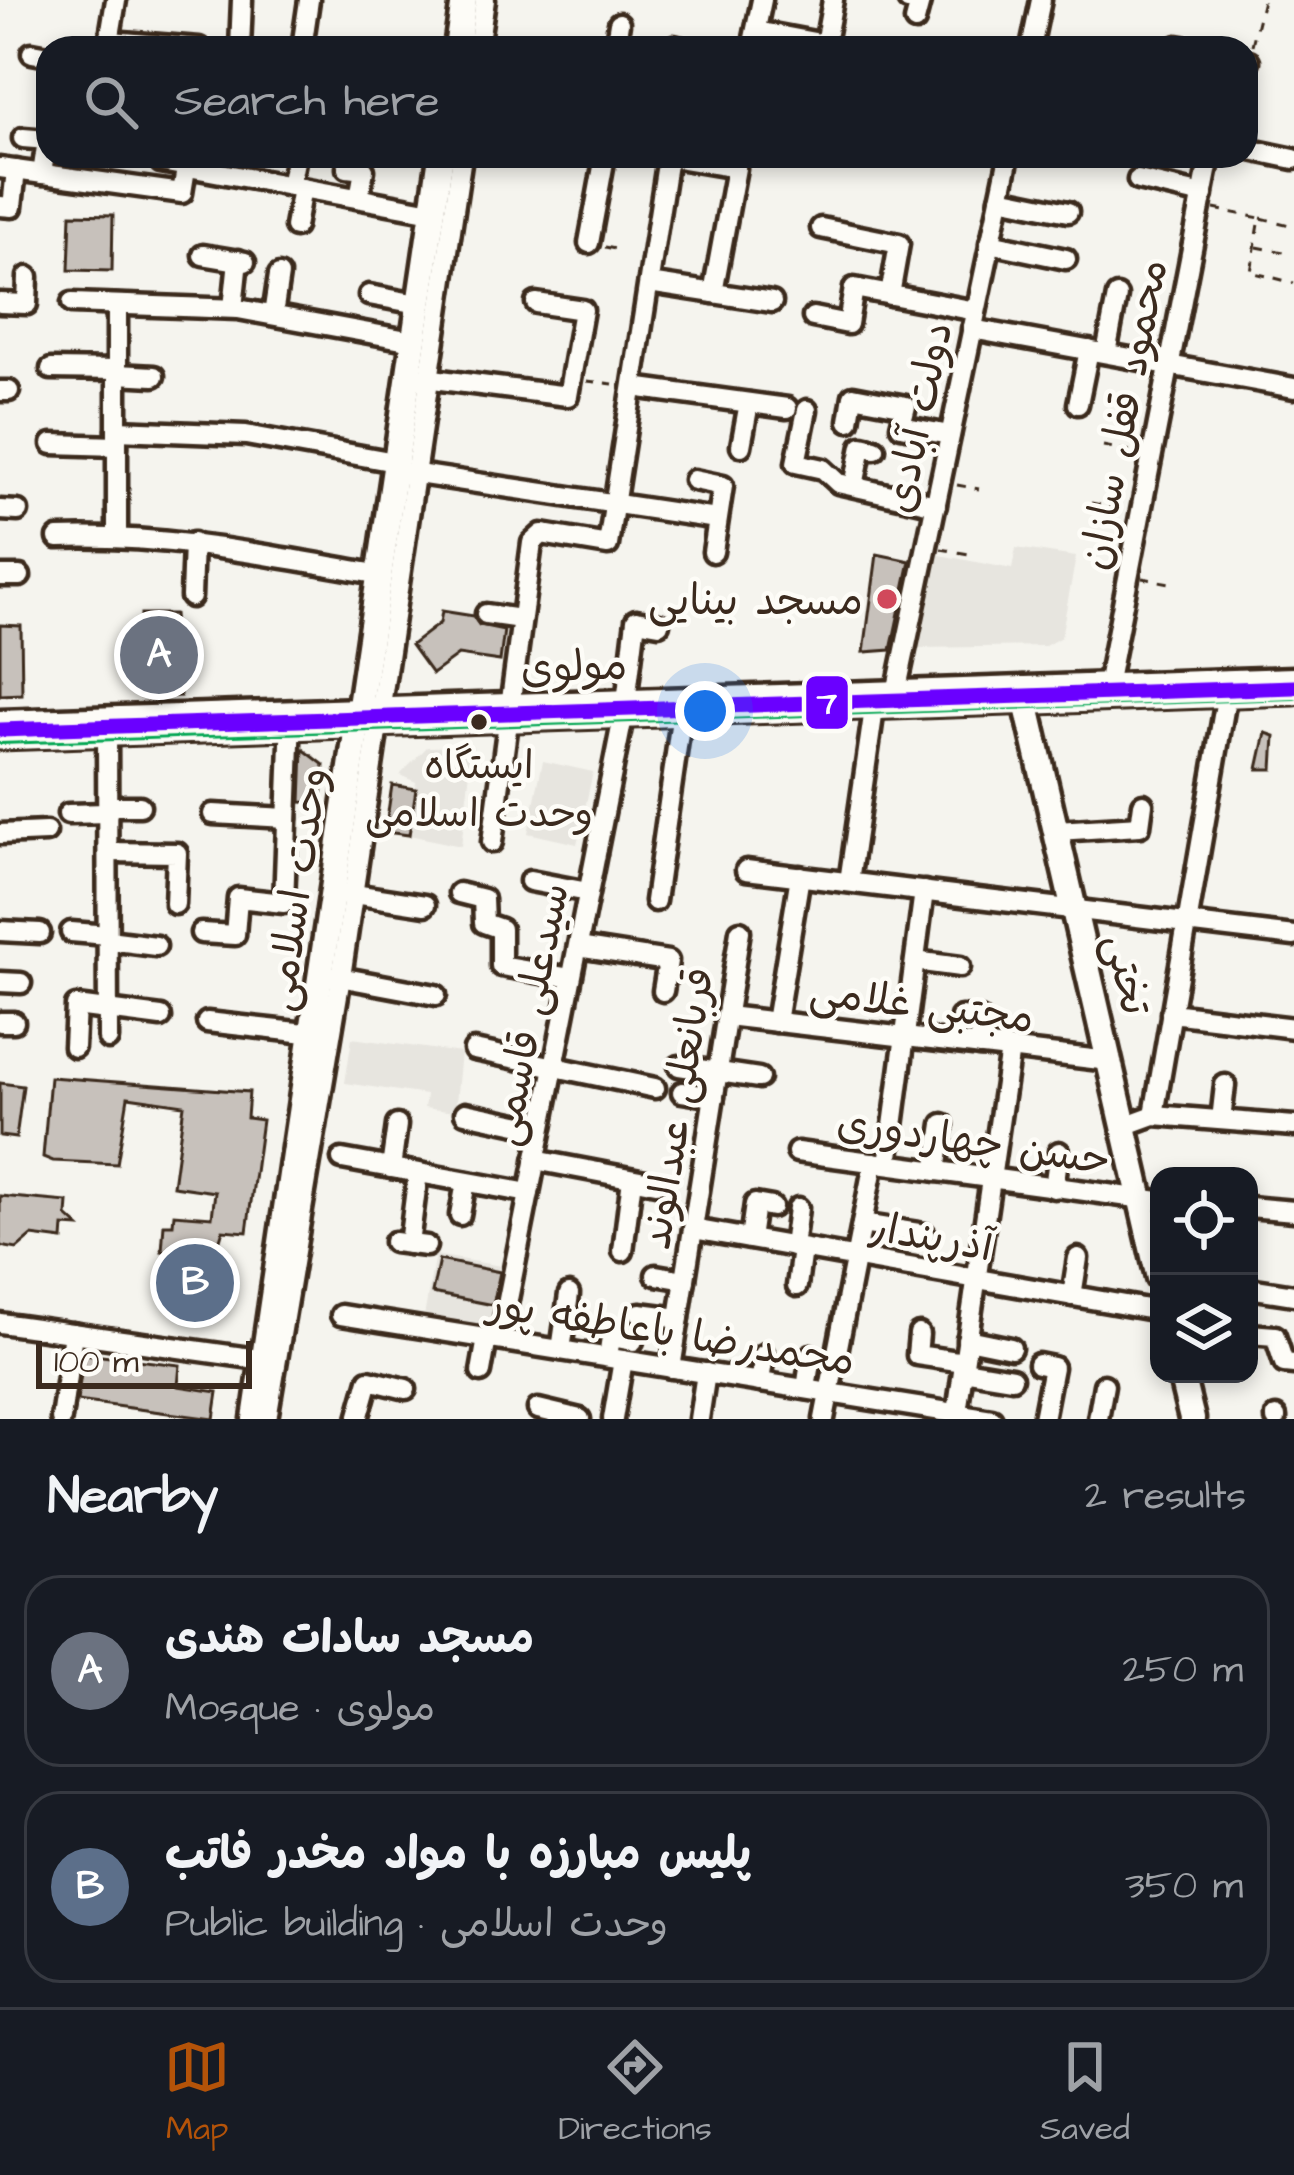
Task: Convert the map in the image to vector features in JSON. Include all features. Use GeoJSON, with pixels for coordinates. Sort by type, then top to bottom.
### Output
{"type":"FeatureCollection","features":[{"type":"Feature","properties":{"kind":"main road"},"geometry":{"type":"LineString","coordinates":[[459,36],[464,0]]}},
{"type":"Feature","properties":{"kind":"main road","name":"وحدت اسلامی"},"geometry":{"type":"LineString","coordinates":[[255,1419],[315,1034],[333,976],[368,717],[376,574],[418,377],[413,341],[439,168]]}},
{"type":"Feature","properties":{"kind":"main road","name":"مولوی"},"geometry":{"type":"LineString","coordinates":[[0,723],[107,727],[508,714],[896,693],[1025,696],[1107,686],[1228,690],[1294,680]]}},
{"type":"Feature","properties":{"kind":"main road","name":"تختی"},"geometry":{"type":"LineString","coordinates":[[1025,696],[1124,1126],[1150,1200]]}},
{"type":"Feature","properties":{"kind":"main road"},"geometry":{"type":"LineString","coordinates":[[1183,1383],[1192,1419]]}},
{"type":"Feature","properties":{"kind":"street"},"geometry":{"type":"LineString","coordinates":[[110,36],[116,0]]}},
{"type":"Feature","properties":{"kind":"street"},"geometry":{"type":"LineString","coordinates":[[240,36],[242,0]]}},
{"type":"Feature","properties":{"kind":"street"},"geometry":{"type":"LineString","coordinates":[[304,36],[309,0]]}},
{"type":"Feature","properties":{"kind":"street"},"geometry":{"type":"LineString","coordinates":[[480,36],[485,0]]}},
{"type":"Feature","properties":{"kind":"street"},"geometry":{"type":"LineString","coordinates":[[755,36],[762,0]]}},
{"type":"Feature","properties":{"kind":"street"},"geometry":{"type":"LineString","coordinates":[[826,36],[833,0]]}},
{"type":"Feature","properties":{"kind":"street"},"geometry":{"type":"LineString","coordinates":[[908,0],[920,2],[915,21]]}},
{"type":"Feature","properties":{"kind":"street"},"geometry":{"type":"LineString","coordinates":[[1036,36],[1041,0]]}},
{"type":"Feature","properties":{"kind":"street"},"geometry":{"type":"LineString","coordinates":[[617,36],[620,22]]}},
{"type":"Feature","properties":{"kind":"street"},"geometry":{"type":"LineString","coordinates":[[23,138],[36,139]]}},
{"type":"Feature","properties":{"kind":"street"},"geometry":{"type":"LineString","coordinates":[[1258,152],[1294,159]]}},
{"type":"Feature","properties":{"kind":"street"},"geometry":{"type":"LineString","coordinates":[[43,174],[44,168]]}},
{"type":"Feature","properties":{"kind":"street"},"geometry":{"type":"LineString","coordinates":[[86,180],[88,168]]}},
{"type":"Feature","properties":{"kind":"street"},"geometry":{"type":"LineString","coordinates":[[0,206],[12,207],[8,169],[182,193],[186,168]]}},
{"type":"Feature","properties":{"kind":"street"},"geometry":{"type":"LineString","coordinates":[[210,168],[432,212]]}},
{"type":"Feature","properties":{"kind":"street"},"geometry":{"type":"LineString","coordinates":[[244,178],[246,168]]}},
{"type":"Feature","properties":{"kind":"street"},"geometry":{"type":"LineString","coordinates":[[295,227],[296,168]]}},
{"type":"Feature","properties":{"kind":"street"},"geometry":{"type":"LineString","coordinates":[[460,168],[418,377],[568,396],[583,310],[536,303]]}},
{"type":"Feature","properties":{"kind":"street"},"geometry":{"type":"LineString","coordinates":[[589,243],[602,168]]}},
{"type":"Feature","properties":{"kind":"street"},"geometry":{"type":"LineString","coordinates":[[493,842],[533,538],[542,534],[608,545],[665,168]]}},
{"type":"Feature","properties":{"kind":"street"},"geometry":{"type":"LineString","coordinates":[[713,293],[736,168]]}},
{"type":"Feature","properties":{"kind":"street","name":"دولت آبادی"},"geometry":{"type":"LineString","coordinates":[[896,693],[1006,168]]}},
{"type":"Feature","properties":{"kind":"street","name":"محمود قفل سازان"},"geometry":{"type":"LineString","coordinates":[[1107,686],[1208,168]]}},
{"type":"Feature","properties":{"kind":"street"},"geometry":{"type":"LineString","coordinates":[[356,169],[359,199]]}},
{"type":"Feature","properties":{"kind":"street"},"geometry":{"type":"LineString","coordinates":[[1138,180],[1201,201]]}},
{"type":"Feature","properties":{"kind":"street"},"geometry":{"type":"LineString","coordinates":[[1000,198],[1069,212]]}},
{"type":"Feature","properties":{"kind":"street"},"geometry":{"type":"LineString","coordinates":[[821,228],[898,244],[890,295]]}},
{"type":"Feature","properties":{"kind":"street"},"geometry":{"type":"LineString","coordinates":[[990,243],[1066,259]]}},
{"type":"Feature","properties":{"kind":"street"},"geometry":{"type":"LineString","coordinates":[[203,255],[244,261],[232,308]]}},
{"type":"Feature","properties":{"kind":"street"},"geometry":{"type":"LineString","coordinates":[[273,315],[279,275]]}},
{"type":"Feature","properties":{"kind":"street"},"geometry":{"type":"LineString","coordinates":[[0,303],[27,304],[28,277]]}},
{"type":"Feature","properties":{"kind":"street"},"geometry":{"type":"LineString","coordinates":[[649,283],[772,302]]}},
{"type":"Feature","properties":{"kind":"street"},"geometry":{"type":"LineString","coordinates":[[813,317],[848,324],[854,289],[1097,352],[1293,381]]}},
{"type":"Feature","properties":{"kind":"street"},"geometry":{"type":"LineString","coordinates":[[369,296],[418,304]]}},
{"type":"Feature","properties":{"kind":"street"},"geometry":{"type":"LineString","coordinates":[[1078,404],[1117,296]]}},
{"type":"Feature","properties":{"kind":"street"},"geometry":{"type":"LineString","coordinates":[[72,303],[232,308],[413,341]]}},
{"type":"Feature","properties":{"kind":"street"},"geometry":{"type":"LineString","coordinates":[[117,304],[117,536]]}},
{"type":"Feature","properties":{"kind":"street"},"geometry":{"type":"LineString","coordinates":[[51,369],[154,376]]}},
{"type":"Feature","properties":{"kind":"street"},"geometry":{"type":"LineString","coordinates":[[633,387],[787,408]]}},
{"type":"Feature","properties":{"kind":"street"},"geometry":{"type":"LineString","coordinates":[[849,421],[853,396],[906,406],[901,425],[950,435]]}},
{"type":"Feature","properties":{"kind":"street"},"geometry":{"type":"LineString","coordinates":[[741,446],[749,403]]}},
{"type":"Feature","properties":{"kind":"street"},"geometry":{"type":"LineString","coordinates":[[807,410],[796,463],[823,469],[838,483],[936,505]]}},
{"type":"Feature","properties":{"kind":"street"},"geometry":{"type":"LineString","coordinates":[[52,444],[246,435],[401,468],[717,519]]}},
{"type":"Feature","properties":{"kind":"street"},"geometry":{"type":"LineString","coordinates":[[854,486],[862,446],[875,449]]}},
{"type":"Feature","properties":{"kind":"street"},"geometry":{"type":"LineString","coordinates":[[368,717],[401,468]]}},
{"type":"Feature","properties":{"kind":"street"},"geometry":{"type":"LineString","coordinates":[[694,480],[723,486],[712,552]]}},
{"type":"Feature","properties":{"kind":"street"},"geometry":{"type":"LineString","coordinates":[[58,538],[117,536],[193,543],[376,574]]}},
{"type":"Feature","properties":{"kind":"street"},"geometry":{"type":"LineString","coordinates":[[191,597],[193,543]]}},
{"type":"Feature","properties":{"kind":"street"},"geometry":{"type":"LineString","coordinates":[[486,614],[521,619]]}},
{"type":"Feature","properties":{"kind":"street","name":"سیدعلی قاسمی"},"geometry":{"type":"LineString","coordinates":[[481,1372],[494,1339],[536,1160],[625,710],[636,620],[658,624]]}},
{"type":"Feature","properties":{"kind":"street"},"geometry":{"type":"LineString","coordinates":[[655,901],[682,708],[874,709],[1025,696],[1228,690],[1294,694]]}},
{"type":"Feature","properties":{"kind":"street"},"geometry":{"type":"LineString","coordinates":[[1154,1115],[1228,690]]}},
{"type":"Feature","properties":{"kind":"street"},"geometry":{"type":"LineString","coordinates":[[849,882],[874,709]]}},
{"type":"Feature","properties":{"kind":"street"},"geometry":{"type":"LineString","coordinates":[[200,933],[235,935],[238,898],[284,903],[291,721]]}},
{"type":"Feature","properties":{"kind":"street"},"geometry":{"type":"LineString","coordinates":[[0,739],[107,727],[108,1039]]}},
{"type":"Feature","properties":{"kind":"street"},"geometry":{"type":"LineString","coordinates":[[1056,830],[1140,826],[1144,804]]}},
{"type":"Feature","properties":{"kind":"street"},"geometry":{"type":"LineString","coordinates":[[68,814],[140,806]]}},
{"type":"Feature","properties":{"kind":"street"},"geometry":{"type":"LineString","coordinates":[[213,814],[287,818]]}},
{"type":"Feature","properties":{"kind":"street"},"geometry":{"type":"LineString","coordinates":[[0,834],[46,832]]}},
{"type":"Feature","properties":{"kind":"street"},"geometry":{"type":"LineString","coordinates":[[108,852],[177,854],[175,904]]}},
{"type":"Feature","properties":{"kind":"street"},"geometry":{"type":"LineString","coordinates":[[746,870],[1294,936]]}},
{"type":"Feature","properties":{"kind":"street"},"geometry":{"type":"LineString","coordinates":[[776,1022],[800,876]]}},
{"type":"Feature","properties":{"kind":"street"},"geometry":{"type":"LineString","coordinates":[[530,881],[588,892]]}},
{"type":"Feature","properties":{"kind":"street"},"geometry":{"type":"LineString","coordinates":[[824,1419],[905,1037],[924,891]]}},
{"type":"Feature","properties":{"kind":"street"},"geometry":{"type":"LineString","coordinates":[[345,892],[425,905]]}},
{"type":"Feature","properties":{"kind":"street"},"geometry":{"type":"LineString","coordinates":[[459,893],[483,899],[484,923],[501,929],[501,966],[572,978]]}},
{"type":"Feature","properties":{"kind":"street"},"geometry":{"type":"LineString","coordinates":[[0,931],[40,933]]}},
{"type":"Feature","properties":{"kind":"street","name":"قربانعلی عبدالوند"},"geometry":{"type":"LineString","coordinates":[[671,1367],[740,931]]}},
{"type":"Feature","properties":{"kind":"street"},"geometry":{"type":"LineString","coordinates":[[71,932],[156,946]]}},
{"type":"Feature","properties":{"kind":"street"},"geometry":{"type":"LineString","coordinates":[[578,947],[668,961],[663,991]]}},
{"type":"Feature","properties":{"kind":"street"},"geometry":{"type":"LineString","coordinates":[[915,961],[960,967]]}},
{"type":"Feature","properties":{"kind":"street"},"geometry":{"type":"LineString","coordinates":[[266,1419],[333,976],[436,995]]}},
{"type":"Feature","properties":{"kind":"street"},"geometry":{"type":"LineString","coordinates":[[0,982],[21,983]]}},
{"type":"Feature","properties":{"kind":"street"},"geometry":{"type":"LineString","coordinates":[[74,1047],[76,1006],[161,1016]]}},
{"type":"Feature","properties":{"kind":"street"},"geometry":{"type":"LineString","coordinates":[[1171,1013],[1294,1028]]}},
{"type":"Feature","properties":{"kind":"street","name":"مجتبی غلامی"},"geometry":{"type":"LineString","coordinates":[[727,1016],[1109,1061]]}},
{"type":"Feature","properties":{"kind":"street"},"geometry":{"type":"LineString","coordinates":[[961,1017],[980,1019],[979,1046]]}},
{"type":"Feature","properties":{"kind":"street"},"geometry":{"type":"LineString","coordinates":[[207,1022],[315,1034]]}},
{"type":"Feature","properties":{"kind":"street"},"geometry":{"type":"LineString","coordinates":[[956,1416],[1010,1049]]}},
{"type":"Feature","properties":{"kind":"street"},"geometry":{"type":"LineString","coordinates":[[474,1050],[655,1088]]}},
{"type":"Feature","properties":{"kind":"street"},"geometry":{"type":"LineString","coordinates":[[679,1066],[759,1078]]}},
{"type":"Feature","properties":{"kind":"street"},"geometry":{"type":"LineString","coordinates":[[1221,1120],[1225,1084]]}},
{"type":"Feature","properties":{"kind":"street"},"geometry":{"type":"LineString","coordinates":[[682,1092],[714,1096]]}},
{"type":"Feature","properties":{"kind":"street"},"geometry":{"type":"LineString","coordinates":[[465,1113],[542,1130]]}},
{"type":"Feature","properties":{"kind":"street"},"geometry":{"type":"LineString","coordinates":[[1124,1126],[1154,1115],[1294,1126]]}},
{"type":"Feature","properties":{"kind":"street"},"geometry":{"type":"LineString","coordinates":[[936,1171],[943,1124]]}},
{"type":"Feature","properties":{"kind":"street"},"geometry":{"type":"LineString","coordinates":[[392,1168],[398,1125]]}},
{"type":"Feature","properties":{"kind":"street"},"geometry":{"type":"LineString","coordinates":[[834,1157],[838,1135]]}},
{"type":"Feature","properties":{"kind":"street","name":"حسن چهاردوری"},"geometry":{"type":"LineString","coordinates":[[797,1152],[1150,1200]]}},
{"type":"Feature","properties":{"kind":"street"},"geometry":{"type":"LineString","coordinates":[[1054,1188],[1059,1152]]}},
{"type":"Feature","properties":{"kind":"street"},"geometry":{"type":"LineString","coordinates":[[342,1159],[529,1193]]}},
{"type":"Feature","properties":{"kind":"street"},"geometry":{"type":"LineString","coordinates":[[536,1160],[656,1183]]}},
{"type":"Feature","properties":{"kind":"street"},"geometry":{"type":"LineString","coordinates":[[410,1244],[418,1173]]}},
{"type":"Feature","properties":{"kind":"street"},"geometry":{"type":"LineString","coordinates":[[632,1179],[623,1246],[647,1245]]}},
{"type":"Feature","properties":{"kind":"street"},"geometry":{"type":"LineString","coordinates":[[460,1215],[466,1181]]}},
{"type":"Feature","properties":{"kind":"street"},"geometry":{"type":"LineString","coordinates":[[750,1239],[755,1204],[772,1207]]}},
{"type":"Feature","properties":{"kind":"street"},"geometry":{"type":"LineString","coordinates":[[797,1286],[798,1208]]}},
{"type":"Feature","properties":{"kind":"street"},"geometry":{"type":"LineString","coordinates":[[1258,1208],[1294,1210]]}},
{"type":"Feature","properties":{"kind":"street"},"geometry":{"type":"LineString","coordinates":[[862,1224],[925,1234]]}},
{"type":"Feature","properties":{"kind":"street","name":"آذرپندار"},"geometry":{"type":"LineString","coordinates":[[693,1229],[1150,1309]]}},
{"type":"Feature","properties":{"kind":"street"},"geometry":{"type":"LineString","coordinates":[[1072,1296],[1078,1258]]}},
{"type":"Feature","properties":{"kind":"street"},"geometry":{"type":"LineString","coordinates":[[656,1275],[685,1280]]}},
{"type":"Feature","properties":{"kind":"street"},"geometry":{"type":"LineString","coordinates":[[1258,1289],[1294,1295]]}},
{"type":"Feature","properties":{"kind":"street"},"geometry":{"type":"LineString","coordinates":[[561,1350],[569,1294]]}},
{"type":"Feature","properties":{"kind":"street"},"geometry":{"type":"LineString","coordinates":[[640,1313],[679,1318]]}},
{"type":"Feature","properties":{"kind":"street","name":"محمدرضا باعاطفه پور"},"geometry":{"type":"LineString","coordinates":[[341,1315],[992,1419]]}},
{"type":"Feature","properties":{"kind":"street"},"geometry":{"type":"LineString","coordinates":[[0,1323],[265,1360]]}},
{"type":"Feature","properties":{"kind":"street"},"geometry":{"type":"LineString","coordinates":[[61,1419],[73,1333]]}},
{"type":"Feature","properties":{"kind":"street"},"geometry":{"type":"LineString","coordinates":[[919,1334],[917,1355],[1012,1378]]}},
{"type":"Feature","properties":{"kind":"street"},"geometry":{"type":"LineString","coordinates":[[1258,1335],[1275,1336],[1284,1363],[1294,1364]]}},
{"type":"Feature","properties":{"kind":"street"},"geometry":{"type":"LineString","coordinates":[[613,1419],[611,1337],[633,1341]]}},
{"type":"Feature","properties":{"kind":"street"},"geometry":{"type":"LineString","coordinates":[[968,1339],[1011,1348]]}},
{"type":"Feature","properties":{"kind":"street"},"geometry":{"type":"LineString","coordinates":[[760,1382],[764,1354]]}},
{"type":"Feature","properties":{"kind":"street"},"geometry":{"type":"LineString","coordinates":[[806,1389],[811,1355]]}},
{"type":"Feature","properties":{"kind":"street"},"geometry":{"type":"LineString","coordinates":[[1038,1364],[1053,1366],[1043,1419]]}},
{"type":"Feature","properties":{"kind":"street"},"geometry":{"type":"LineString","coordinates":[[698,1419],[706,1373]]}},
{"type":"Feature","properties":{"kind":"street"},"geometry":{"type":"LineString","coordinates":[[358,1419],[355,1392],[369,1380],[406,1388]]}},
{"type":"Feature","properties":{"kind":"street"},"geometry":{"type":"LineString","coordinates":[[1098,1419],[1104,1385]]}},
{"type":"Feature","properties":{"kind":"street"},"geometry":{"type":"LineString","coordinates":[[538,1409],[580,1419]]}},
{"type":"Feature","properties":{"kind":"path"},"geometry":{"type":"LineString","coordinates":[[1253,36],[1263,0]]}},
{"type":"Feature","properties":{"kind":"path"},"geometry":{"type":"LineString","coordinates":[[1201,201],[1294,226]]}},
{"type":"Feature","properties":{"kind":"path"},"geometry":{"type":"LineString","coordinates":[[1260,218],[1251,272],[1294,283]]}},
{"type":"Feature","properties":{"kind":"path"},"geometry":{"type":"LineString","coordinates":[[1255,246],[1289,253]]}},
{"type":"Feature","properties":{"kind":"path"},"geometry":{"type":"LineString","coordinates":[[574,379],[633,387]]}},
{"type":"Feature","properties":{"kind":"path"},"geometry":{"type":"LineString","coordinates":[[1103,446],[1150,455]]}},
{"type":"Feature","properties":{"kind":"path"},"geometry":{"type":"LineString","coordinates":[[940,482],[979,489]]}},
{"type":"Feature","properties":{"kind":"path"},"geometry":{"type":"LineString","coordinates":[[1090,503],[1138,512]]}},
{"type":"Feature","properties":{"kind":"path"},"geometry":{"type":"LineString","coordinates":[[927,546],[969,554]]}},
{"type":"Feature","properties":{"kind":"path"},"geometry":{"type":"LineString","coordinates":[[1126,575],[1176,584]]}},
{"type":"Feature","properties":{"kind":"shaded area"},"geometry":{"type":"Polygon","coordinates":[[[1016,548],[1076,557],[1061,637],[1045,646],[917,648],[935,554],[1012,569],[1016,548]]]}},
{"type":"Feature","properties":{"kind":"shaded area"},"geometry":{"type":"Polygon","coordinates":[[[473,746],[461,846],[409,835],[416,782],[400,775],[427,747],[473,746]]]}},
{"type":"Feature","properties":{"kind":"shaded area"},"geometry":{"type":"Polygon","coordinates":[[[543,761],[593,772],[577,844],[528,833],[543,761]]]}},
{"type":"Feature","properties":{"kind":"shaded area"},"geometry":{"type":"Polygon","coordinates":[[[352,1038],[461,1053],[455,1112],[424,1108],[426,1095],[345,1083],[352,1038]]]}},
{"type":"Feature","properties":{"kind":"shaded area"},"geometry":{"type":"Polygon","coordinates":[[[435,1255],[507,1267],[494,1329],[424,1317],[435,1255]]]}},
{"type":"Feature","properties":{"kind":"building"},"geometry":{"type":"Polygon","coordinates":[[[71,214],[113,215],[112,271],[69,270],[71,214]]]}},
{"type":"Feature","properties":{"kind":"building","name":"مسجد بینایی"},"geometry":{"type":"Polygon","coordinates":[[[877,554],[910,561],[891,650],[864,652],[877,554]]]}},
{"type":"Feature","properties":{"kind":"building"},"geometry":{"type":"Polygon","coordinates":[[[442,611],[473,616],[479,625],[504,630],[500,661],[458,655],[432,674],[411,645],[440,623],[442,611]]]}},
{"type":"Feature","properties":{"kind":"building"},"geometry":{"type":"Polygon","coordinates":[[[141,614],[174,614],[180,696],[141,697],[141,614]]]}},
{"type":"Feature","properties":{"kind":"building"},"geometry":{"type":"Polygon","coordinates":[[[0,625],[21,626],[22,694],[0,695],[0,625]]]}},
{"type":"Feature","properties":{"kind":"building"},"geometry":{"type":"Polygon","coordinates":[[[1266,733],[1275,736],[1273,769],[1258,769],[1266,733]]]}},
{"type":"Feature","properties":{"kind":"building"},"geometry":{"type":"Polygon","coordinates":[[[303,749],[324,765],[322,803],[301,802],[303,749]]]}},
{"type":"Feature","properties":{"kind":"building"},"geometry":{"type":"Polygon","coordinates":[[[392,785],[416,789],[409,835],[385,832],[392,785]]]}},
{"type":"Feature","properties":{"kind":"building"},"geometry":{"type":"Polygon","coordinates":[[[50,1077],[249,1092],[247,1118],[262,1120],[247,1232],[223,1230],[215,1255],[162,1251],[164,1224],[173,1224],[174,1214],[212,1217],[215,1192],[173,1186],[184,1105],[128,1097],[117,1164],[53,1161],[43,1157],[50,1077]]]}},
{"type":"Feature","properties":{"kind":"building"},"geometry":{"type":"Polygon","coordinates":[[[0,1083],[23,1086],[16,1138],[0,1136],[0,1083]]]}},
{"type":"Feature","properties":{"kind":"building"},"geometry":{"type":"Polygon","coordinates":[[[0,1196],[68,1202],[67,1216],[79,1227],[64,1226],[63,1240],[32,1236],[17,1249],[0,1246],[0,1196]]]}},
{"type":"Feature","properties":{"kind":"building"},"geometry":{"type":"Polygon","coordinates":[[[439,1260],[500,1272],[493,1305],[432,1293],[439,1260]]]}},
{"type":"Feature","properties":{"kind":"building"},"geometry":{"type":"Polygon","coordinates":[[[84,1354],[180,1365],[178,1386],[218,1392],[214,1419],[77,1401],[84,1354]]]}},
{"type":"Feature","properties":{"kind":"transit line","name":"7"},"geometry":{"type":"LineString","coordinates":[[0,730],[1294,687]]}},
{"type":"Feature","properties":{"kind":"transit line"},"geometry":{"type":"LineString","coordinates":[[0,739],[1294,694]]}},
{"type":"Feature","properties":{"kind":"place","name":"مسجد بینایی"},"geometry":{"type":"Point","coordinates":[887,599]}},
{"type":"Feature","properties":{"kind":"place","name":"مسجد سادات هندی"},"geometry":{"type":"Point","coordinates":[159,655]}},
{"type":"Feature","properties":{"kind":"place","name":"ایستگاه وحدت اسلامی"},"geometry":{"type":"Point","coordinates":[479,722]}},
{"type":"Feature","properties":{"kind":"place","name":"پلیس مبارزه با مواد مخدر فاتب"},"geometry":{"type":"Point","coordinates":[195,1283]}}]}
